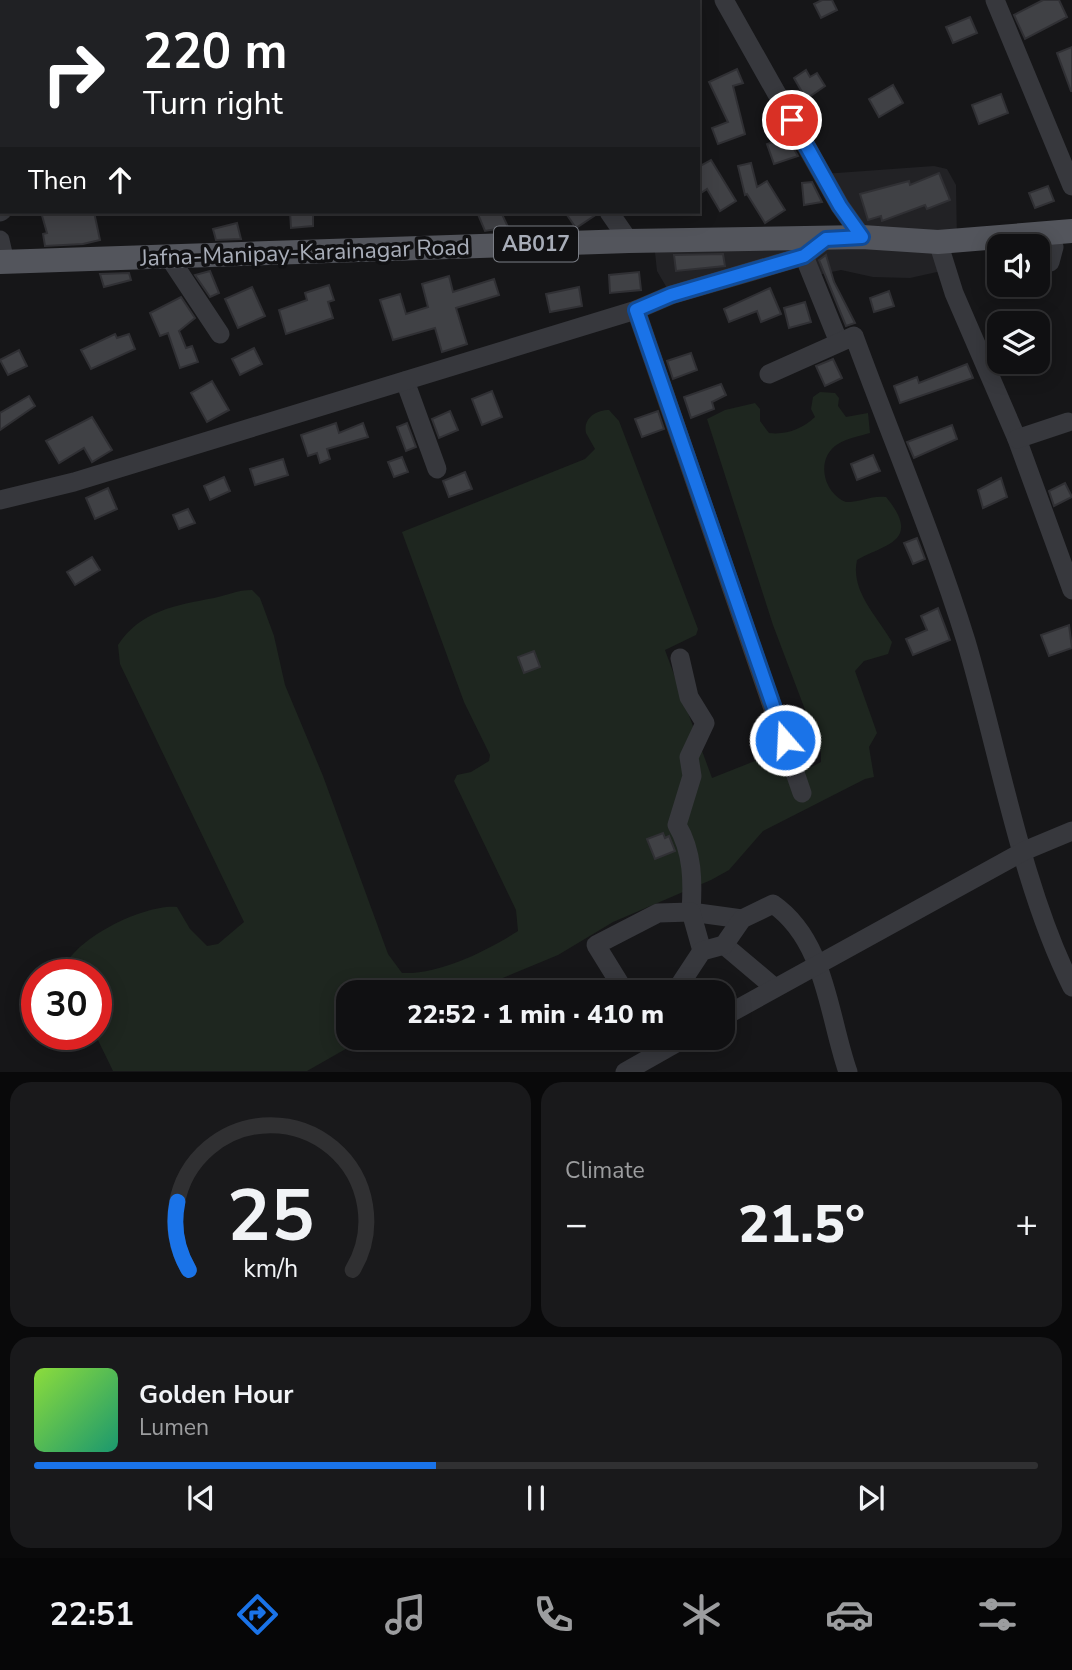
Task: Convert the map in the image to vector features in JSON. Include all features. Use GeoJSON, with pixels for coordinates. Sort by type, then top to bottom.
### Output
{"type":"FeatureCollection","features":[{"type":"Feature","properties":{"kind":"main road","name":"Jafna-Manipay-Karainagar Road"},"geometry":{"type":"LineString","coordinates":[[2,255],[169,257],[629,241],[862,237],[938,242],[1072,231]]}},
{"type":"Feature","properties":{"kind":"street"},"geometry":{"type":"LineString","coordinates":[[724,0],[840,206],[862,237]]}},
{"type":"Feature","properties":{"kind":"street"},"geometry":{"type":"LineString","coordinates":[[995,0],[1072,186]]}},
{"type":"Feature","properties":{"kind":"street"},"geometry":{"type":"LineString","coordinates":[[610,214],[629,241]]}},
{"type":"Feature","properties":{"kind":"street"},"geometry":{"type":"LineString","coordinates":[[0,500],[74,482],[636,310],[671,295],[804,256],[826,239]]}},
{"type":"Feature","properties":{"kind":"street"},"geometry":{"type":"LineString","coordinates":[[1050,239],[1054,247],[1050,262]]}},
{"type":"Feature","properties":{"kind":"street"},"geometry":{"type":"LineString","coordinates":[[938,242],[954,293],[1017,439],[1072,590]]}},
{"type":"Feature","properties":{"kind":"street"},"geometry":{"type":"LineString","coordinates":[[804,256],[838,340]]}},
{"type":"Feature","properties":{"kind":"street"},"geometry":{"type":"LineString","coordinates":[[169,257],[220,334]]}},
{"type":"Feature","properties":{"kind":"street"},"geometry":{"type":"LineString","coordinates":[[636,310],[802,793]]}},
{"type":"Feature","properties":{"kind":"street"},"geometry":{"type":"LineString","coordinates":[[769,374],[838,340],[853,336],[965,639],[1024,851],[1056,955],[1072,987]]}},
{"type":"Feature","properties":{"kind":"street"},"geometry":{"type":"LineString","coordinates":[[405,381],[437,469]]}},
{"type":"Feature","properties":{"kind":"street"},"geometry":{"type":"LineString","coordinates":[[1017,439],[1068,422]]}},
{"type":"Feature","properties":{"kind":"street"},"geometry":{"type":"LineString","coordinates":[[680,658],[688,697],[705,723],[689,757],[692,776],[677,825],[683,836],[693,876],[691,912],[702,951]]}},
{"type":"Feature","properties":{"kind":"street"},"geometry":{"type":"LineString","coordinates":[[735,1010],[1024,851],[1072,831]]}},
{"type":"Feature","properties":{"kind":"street"},"geometry":{"type":"LineString","coordinates":[[683,980],[702,951],[724,945],[742,919],[773,904],[788,915],[818,964],[848,1072]]}},
{"type":"Feature","properties":{"kind":"street"},"geometry":{"type":"LineString","coordinates":[[618,980],[596,944],[658,913],[691,912],[742,919]]}},
{"type":"Feature","properties":{"kind":"street"},"geometry":{"type":"LineString","coordinates":[[724,945],[775,988]]}},
{"type":"Feature","properties":{"kind":"street"},"geometry":{"type":"LineString","coordinates":[[625,1072],[650,1050]]}},
{"type":"Feature","properties":{"kind":"shaded area"},"geometry":{"type":"Polygon","coordinates":[[[934,166],[947,169],[956,185],[957,241],[939,242],[946,270],[910,278],[873,277],[841,270],[813,276],[804,256],[671,295],[657,271],[654,243],[862,237],[823,174],[934,166]]]}},
{"type":"Feature","properties":{"kind":"shaded area"},"geometry":{"type":"Polygon","coordinates":[[[820,392],[835,393],[839,398],[838,406],[846,417],[868,413],[870,433],[842,442],[831,450],[826,458],[825,475],[832,491],[846,502],[886,497],[901,524],[896,539],[857,560],[856,571],[861,593],[892,642],[888,654],[864,661],[855,671],[877,733],[869,747],[874,777],[865,779],[763,831],[729,870],[711,880],[613,922],[558,955],[498,980],[336,980],[336,1050],[344,1050],[307,1071],[113,1071],[103,1050],[112,1050],[112,959],[69,959],[71,956],[97,934],[113,925],[163,907],[177,907],[190,929],[207,946],[218,944],[244,922],[120,664],[118,645],[137,624],[160,611],[237,592],[252,590],[260,598],[274,636],[285,685],[323,776],[388,954],[402,973],[416,973],[447,966],[477,954],[518,931],[516,910],[454,781],[457,775],[471,772],[489,761],[490,755],[464,702],[402,532],[585,459],[595,449],[586,433],[586,423],[595,413],[609,410],[619,421],[698,629],[696,635],[665,650],[712,778],[765,757],[774,765],[779,775],[792,777],[821,762],[821,752],[773,625],[707,419],[725,410],[755,403],[760,409],[760,421],[769,433],[788,432],[805,425],[815,417],[811,409],[813,397],[820,392]]]}},
{"type":"Feature","properties":{"kind":"building"},"geometry":{"type":"Polygon","coordinates":[[[822,0],[832,0],[837,10],[821,18],[814,4],[822,0]]]}},
{"type":"Feature","properties":{"kind":"building"},"geometry":{"type":"Polygon","coordinates":[[[1043,0],[1059,0],[1067,17],[1025,39],[1014,15],[1043,0]]]}},
{"type":"Feature","properties":{"kind":"building"},"geometry":{"type":"Polygon","coordinates":[[[970,17],[977,33],[953,43],[946,27],[970,17]]]}},
{"type":"Feature","properties":{"kind":"building"},"geometry":{"type":"Polygon","coordinates":[[[1072,47],[1072,91],[1071,91],[1057,53],[1072,47]]]}},
{"type":"Feature","properties":{"kind":"building"},"geometry":{"type":"Polygon","coordinates":[[[737,69],[743,83],[733,86],[745,134],[718,144],[712,128],[728,122],[709,82],[737,69]]]}},
{"type":"Feature","properties":{"kind":"building"},"geometry":{"type":"Polygon","coordinates":[[[806,70],[810,77],[817,73],[825,86],[806,99],[794,78],[806,70]]]}},
{"type":"Feature","properties":{"kind":"building"},"geometry":{"type":"Polygon","coordinates":[[[893,85],[903,103],[879,117],[869,99],[893,85]]]}},
{"type":"Feature","properties":{"kind":"building"},"geometry":{"type":"Polygon","coordinates":[[[1001,94],[1008,113],[979,124],[972,105],[1001,94]]]}},
{"type":"Feature","properties":{"kind":"building"},"geometry":{"type":"Polygon","coordinates":[[[787,137],[798,156],[774,164],[767,144],[787,137]]]}},
{"type":"Feature","properties":{"kind":"building"},"geometry":{"type":"Polygon","coordinates":[[[711,160],[736,201],[720,211],[707,189],[700,194],[700,166],[711,160]]]}},
{"type":"Feature","properties":{"kind":"building"},"geometry":{"type":"Polygon","coordinates":[[[751,163],[757,187],[767,181],[785,210],[765,223],[747,194],[745,195],[738,166],[751,163]]]}},
{"type":"Feature","properties":{"kind":"building"},"geometry":{"type":"Polygon","coordinates":[[[939,173],[950,200],[927,209],[925,205],[882,221],[881,216],[868,220],[860,194],[909,181],[910,185],[939,173]]]}},
{"type":"Feature","properties":{"kind":"building"},"geometry":{"type":"Polygon","coordinates":[[[812,182],[822,202],[804,205],[802,183],[812,182]]]}},
{"type":"Feature","properties":{"kind":"building"},"geometry":{"type":"Polygon","coordinates":[[[1048,186],[1054,201],[1035,208],[1029,193],[1048,186]]]}},
{"type":"Feature","properties":{"kind":"building"},"geometry":{"type":"Polygon","coordinates":[[[42,214],[94,214],[100,240],[83,244],[45,246],[43,234],[47,233],[42,214]]]}},
{"type":"Feature","properties":{"kind":"building"},"geometry":{"type":"Polygon","coordinates":[[[290,214],[313,214],[313,226],[291,228],[290,214]]]}},
{"type":"Feature","properties":{"kind":"building"},"geometry":{"type":"Polygon","coordinates":[[[478,214],[502,214],[508,227],[485,231],[478,214]]]}},
{"type":"Feature","properties":{"kind":"building"},"geometry":{"type":"Polygon","coordinates":[[[566,214],[597,214],[576,228],[566,214]]]}},
{"type":"Feature","properties":{"kind":"building"},"geometry":{"type":"Polygon","coordinates":[[[237,223],[241,239],[216,240],[213,229],[237,223]]]}},
{"type":"Feature","properties":{"kind":"building"},"geometry":{"type":"Polygon","coordinates":[[[723,254],[725,266],[676,271],[674,255],[723,254]]]}},
{"type":"Feature","properties":{"kind":"building"},"geometry":{"type":"Polygon","coordinates":[[[826,255],[834,282],[855,323],[846,326],[819,260],[826,255]]]}},
{"type":"Feature","properties":{"kind":"building"},"geometry":{"type":"Polygon","coordinates":[[[210,271],[219,293],[210,297],[195,275],[210,271]]]}},
{"type":"Feature","properties":{"kind":"building"},"geometry":{"type":"Polygon","coordinates":[[[639,272],[641,290],[610,293],[609,275],[639,272]]]}},
{"type":"Feature","properties":{"kind":"building"},"geometry":{"type":"Polygon","coordinates":[[[129,273],[131,280],[104,287],[100,274],[129,273]]]}},
{"type":"Feature","properties":{"kind":"building"},"geometry":{"type":"Polygon","coordinates":[[[449,276],[453,292],[494,279],[499,295],[456,308],[467,344],[442,352],[435,328],[393,340],[380,300],[400,294],[406,314],[428,307],[422,284],[449,276]]]}},
{"type":"Feature","properties":{"kind":"building"},"geometry":{"type":"Polygon","coordinates":[[[329,285],[334,300],[328,302],[333,318],[286,334],[279,310],[307,300],[305,293],[329,285]]]}},
{"type":"Feature","properties":{"kind":"building"},"geometry":{"type":"Polygon","coordinates":[[[252,287],[265,316],[238,328],[225,299],[252,287]]]}},
{"type":"Feature","properties":{"kind":"building"},"geometry":{"type":"Polygon","coordinates":[[[579,287],[582,306],[550,312],[546,294],[579,287]]]}},
{"type":"Feature","properties":{"kind":"building"},"geometry":{"type":"Polygon","coordinates":[[[770,288],[781,314],[761,322],[757,311],[729,322],[724,309],[770,288]]]}},
{"type":"Feature","properties":{"kind":"building"},"geometry":{"type":"Polygon","coordinates":[[[889,291],[894,306],[874,312],[870,298],[889,291]]]}},
{"type":"Feature","properties":{"kind":"building"},"geometry":{"type":"Polygon","coordinates":[[[181,297],[195,318],[179,331],[186,348],[192,346],[198,362],[180,368],[168,333],[160,336],[150,313],[181,297]]]}},
{"type":"Feature","properties":{"kind":"building"},"geometry":{"type":"Polygon","coordinates":[[[805,302],[811,322],[789,328],[784,308],[805,302]]]}},
{"type":"Feature","properties":{"kind":"building"},"geometry":{"type":"Polygon","coordinates":[[[115,334],[117,338],[129,334],[135,349],[91,369],[81,350],[115,334]]]}},
{"type":"Feature","properties":{"kind":"building"},"geometry":{"type":"Polygon","coordinates":[[[254,348],[262,364],[240,375],[232,359],[254,348]]]}},
{"type":"Feature","properties":{"kind":"building"},"geometry":{"type":"Polygon","coordinates":[[[19,350],[27,366],[8,375],[0,360],[19,350]]]}},
{"type":"Feature","properties":{"kind":"building"},"geometry":{"type":"Polygon","coordinates":[[[691,353],[697,370],[673,379],[667,361],[691,353]]]}},
{"type":"Feature","properties":{"kind":"building"},"geometry":{"type":"Polygon","coordinates":[[[833,359],[842,378],[825,386],[816,366],[833,359]]]}},
{"type":"Feature","properties":{"kind":"building"},"geometry":{"type":"Polygon","coordinates":[[[967,364],[973,378],[900,403],[894,386],[917,377],[919,383],[967,364]]]}},
{"type":"Feature","properties":{"kind":"building"},"geometry":{"type":"Polygon","coordinates":[[[212,381],[229,410],[207,422],[191,393],[212,381]]]}},
{"type":"Feature","properties":{"kind":"building"},"geometry":{"type":"Polygon","coordinates":[[[721,384],[726,395],[712,402],[714,409],[691,418],[684,397],[721,384]]]}},
{"type":"Feature","properties":{"kind":"building"},"geometry":{"type":"Polygon","coordinates":[[[492,391],[502,417],[482,425],[472,399],[492,391]]]}},
{"type":"Feature","properties":{"kind":"building"},"geometry":{"type":"Polygon","coordinates":[[[29,396],[35,406],[0,430],[0,413],[29,396]]]}},
{"type":"Feature","properties":{"kind":"building"},"geometry":{"type":"Polygon","coordinates":[[[450,411],[458,430],[439,438],[432,419],[450,411]]]}},
{"type":"Feature","properties":{"kind":"building"},"geometry":{"type":"Polygon","coordinates":[[[658,411],[664,429],[642,437],[635,419],[658,411]]]}},
{"type":"Feature","properties":{"kind":"building"},"geometry":{"type":"Polygon","coordinates":[[[92,417],[112,450],[92,462],[84,448],[59,463],[46,441],[92,417]]]}},
{"type":"Feature","properties":{"kind":"building"},"geometry":{"type":"Polygon","coordinates":[[[336,423],[339,433],[363,423],[368,437],[327,449],[330,459],[320,463],[317,453],[308,456],[301,435],[336,423]]]}},
{"type":"Feature","properties":{"kind":"building"},"geometry":{"type":"Polygon","coordinates":[[[407,423],[416,447],[406,451],[397,427],[407,423]]]}},
{"type":"Feature","properties":{"kind":"building"},"geometry":{"type":"Polygon","coordinates":[[[952,425],[957,439],[914,458],[907,442],[952,425]]]}},
{"type":"Feature","properties":{"kind":"building"},"geometry":{"type":"Polygon","coordinates":[[[873,455],[880,471],[857,480],[851,464],[873,455]]]}},
{"type":"Feature","properties":{"kind":"building"},"geometry":{"type":"Polygon","coordinates":[[[402,457],[408,472],[394,477],[388,462],[402,457]]]}},
{"type":"Feature","properties":{"kind":"building"},"geometry":{"type":"Polygon","coordinates":[[[283,459],[288,475],[255,485],[250,469],[283,459]]]}},
{"type":"Feature","properties":{"kind":"building"},"geometry":{"type":"Polygon","coordinates":[[[465,472],[472,489],[449,497],[443,481],[465,472]]]}},
{"type":"Feature","properties":{"kind":"building"},"geometry":{"type":"Polygon","coordinates":[[[224,477],[230,491],[210,500],[204,486],[224,477]]]}},
{"type":"Feature","properties":{"kind":"building"},"geometry":{"type":"Polygon","coordinates":[[[1001,478],[1007,497],[983,508],[978,490],[1001,478]]]}},
{"type":"Feature","properties":{"kind":"building"},"geometry":{"type":"Polygon","coordinates":[[[1065,483],[1072,497],[1054,506],[1049,491],[1065,483]]]}},
{"type":"Feature","properties":{"kind":"building"},"geometry":{"type":"Polygon","coordinates":[[[108,488],[117,509],[95,519],[86,498],[108,488]]]}},
{"type":"Feature","properties":{"kind":"building"},"geometry":{"type":"Polygon","coordinates":[[[188,509],[195,523],[179,529],[173,515],[188,509]]]}},
{"type":"Feature","properties":{"kind":"building"},"geometry":{"type":"Polygon","coordinates":[[[917,538],[925,559],[913,564],[904,543],[917,538]]]}},
{"type":"Feature","properties":{"kind":"building"},"geometry":{"type":"Polygon","coordinates":[[[92,557],[100,570],[75,585],[67,572],[92,557]]]}},
{"type":"Feature","properties":{"kind":"building"},"geometry":{"type":"Polygon","coordinates":[[[938,608],[950,640],[913,655],[906,639],[927,630],[921,616],[938,608]]]}},
{"type":"Feature","properties":{"kind":"building"},"geometry":{"type":"Polygon","coordinates":[[[1069,625],[1072,648],[1049,656],[1041,635],[1069,625]]]}},
{"type":"Feature","properties":{"kind":"building"},"geometry":{"type":"Polygon","coordinates":[[[534,651],[540,667],[524,673],[518,657],[534,651]]]}},
{"type":"Feature","properties":{"kind":"building"},"geometry":{"type":"Polygon","coordinates":[[[663,833],[665,838],[669,836],[675,851],[655,859],[647,839],[663,833]]]}},
{"type":"Feature","properties":{"kind":"route"},"geometry":{"type":"LineString","coordinates":[[785,740],[636,310],[671,295],[804,256],[826,239],[862,237],[840,206],[792,120]]}}]}
